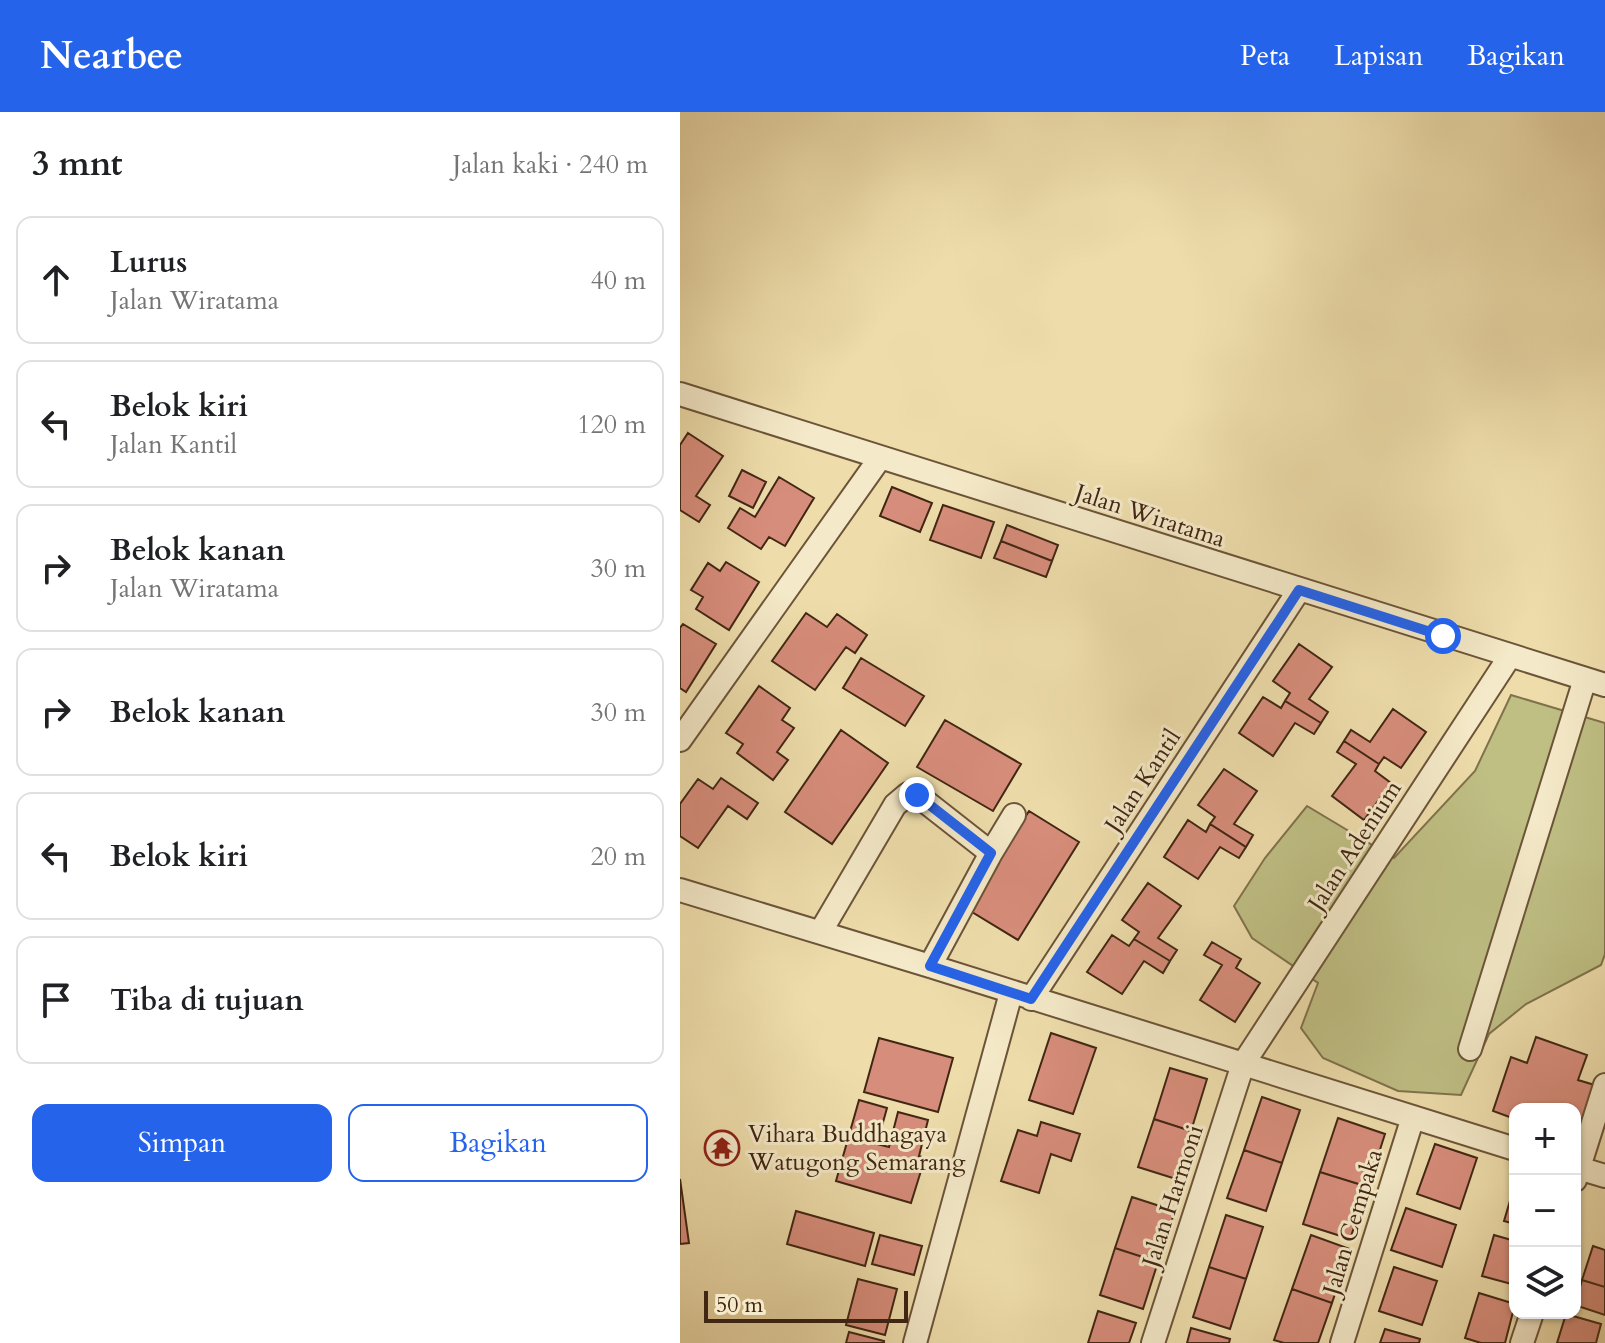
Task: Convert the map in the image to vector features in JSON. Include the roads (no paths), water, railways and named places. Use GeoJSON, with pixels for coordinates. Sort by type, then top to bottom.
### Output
{"type":"FeatureCollection","features":[{"type":"Feature","properties":{"kind":"street","name":"Jalan Wiratama"},"geometry":{"type":"LineString","coordinates":[[680,394],[1595,682]]}},
{"type":"Feature","properties":{"kind":"street"},"geometry":{"type":"LineString","coordinates":[[680,740],[880,458]]}},
{"type":"Feature","properties":{"kind":"street","name":"Jalan Kantil"},"geometry":{"type":"LineString","coordinates":[[915,1343],[1021,996],[1299,590]]}},
{"type":"Feature","properties":{"kind":"street","name":"Jalan Adenium"},"geometry":{"type":"LineString","coordinates":[[1243,1064],[1510,656]]}},
{"type":"Feature","properties":{"kind":"street"},"geometry":{"type":"LineString","coordinates":[[1470,1049],[1595,682]]}},
{"type":"Feature","properties":{"kind":"street"},"geometry":{"type":"LineString","coordinates":[[821,931],[895,805],[908,794],[917,795],[991,853]]}},
{"type":"Feature","properties":{"kind":"street"},"geometry":{"type":"LineString","coordinates":[[930,966],[1014,815]]}},
{"type":"Feature","properties":{"kind":"street"},"geometry":{"type":"LineString","coordinates":[[680,890],[821,931],[854,944],[1509,1147]]}},
{"type":"Feature","properties":{"kind":"street","name":"Jalan Harmoni"},"geometry":{"type":"LineString","coordinates":[[1153,1343],[1243,1064]]}},
{"type":"Feature","properties":{"kind":"street"},"geometry":{"type":"LineString","coordinates":[[1581,1157],[1605,1085]]}},
{"type":"Feature","properties":{"kind":"street","name":"Jalan Cempaka"},"geometry":{"type":"LineString","coordinates":[[1342,1343],[1413,1117]]}},
{"type":"Feature","properties":{"kind":"street"},"geometry":{"type":"LineString","coordinates":[[1581,1173],[1605,1176]]}},
{"type":"Feature","properties":{"kind":"street"},"geometry":{"type":"LineString","coordinates":[[1522,1343],[1530,1319]]}},
{"type":"Feature","properties":{"kind":"place","name":"Vihara Buddhagaya Watugong Semarang"},"geometry":{"type":"Point","coordinates":[722,1148]}}]}
